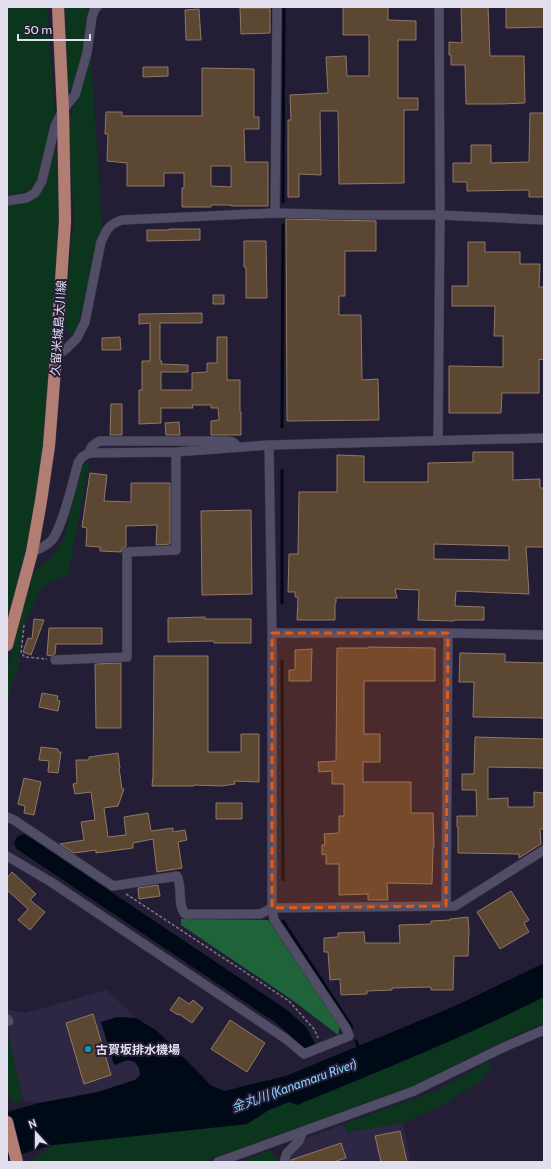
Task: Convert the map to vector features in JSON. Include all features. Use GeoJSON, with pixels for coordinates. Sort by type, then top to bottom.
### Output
{"type":"FeatureCollection","features":[{"type":"Feature","properties":{"kind":"main road","name":"久留米城島大川線"},"geometry":{"type":"LineString","coordinates":[[7,645],[32,552],[41,501],[48,446],[56,356],[65,220],[63,110],[58,7]]}},
{"type":"Feature","properties":{"kind":"main road"},"geometry":{"type":"LineString","coordinates":[[7,1122],[17,1161]]}},
{"type":"Feature","properties":{"kind":"street"},"geometry":{"type":"LineString","coordinates":[[7,201],[26,198],[35,193],[42,181],[55,126],[63,110],[74,95],[87,53],[92,17],[95,7]]}},
{"type":"Feature","properties":{"kind":"street"},"geometry":{"type":"LineString","coordinates":[[275,213],[277,7]]}},
{"type":"Feature","properties":{"kind":"street"},"geometry":{"type":"LineString","coordinates":[[438,441],[440,215],[439,7]]}},
{"type":"Feature","properties":{"kind":"street"},"geometry":{"type":"LineString","coordinates":[[56,356],[77,338],[85,322],[101,242],[107,229],[113,223],[122,220],[275,213],[440,215],[544,220]]}},
{"type":"Feature","properties":{"kind":"street"},"geometry":{"type":"LineString","coordinates":[[32,552],[43,548],[52,540],[60,526],[78,463],[82,457],[89,453],[176,452],[269,445],[544,438]]}},
{"type":"Feature","properties":{"kind":"street"},"geometry":{"type":"LineString","coordinates":[[89,453],[90,448],[100,441],[227,440],[233,442],[238,447]]}},
{"type":"Feature","properties":{"kind":"street"},"geometry":{"type":"LineString","coordinates":[[7,856],[64,891],[286,1039],[304,1054],[349,1036],[346,1028],[274,920],[272,908],[272,633],[269,445]]}},
{"type":"Feature","properties":{"kind":"street"},"geometry":{"type":"LineString","coordinates":[[55,660],[127,658],[127,552],[176,550],[176,452]]}},
{"type":"Feature","properties":{"kind":"street"},"geometry":{"type":"LineString","coordinates":[[272,633],[448,633],[544,635]]}},
{"type":"Feature","properties":{"kind":"street"},"geometry":{"type":"LineString","coordinates":[[446,906],[448,633]]}},
{"type":"Feature","properties":{"kind":"street"},"geometry":{"type":"LineString","coordinates":[[7,817],[14,820],[113,886],[177,876],[180,882],[181,911],[185,914],[260,914],[272,908],[455,906],[544,850]]}},
{"type":"Feature","properties":{"kind":"street"},"geometry":{"type":"LineString","coordinates":[[218,1162],[414,1091],[502,1048],[544,1030]]}},
{"type":"Feature","properties":{"kind":"street"},"geometry":{"type":"LineString","coordinates":[[284,1162],[287,1153],[299,1141],[303,1131]]}},
{"type":"Feature","properties":{"kind":"path"},"geometry":{"type":"LineString","coordinates":[[24,624],[21,653],[25,657],[55,660]]}},
{"type":"Feature","properties":{"kind":"path"},"geometry":{"type":"LineString","coordinates":[[113,886],[289,1001],[314,1029],[322,1047]]}},
{"type":"Feature","properties":{"kind":"highlighted area"},"geometry":{"type":"Polygon","coordinates":[[[272,633],[448,633],[446,906],[272,908],[272,633]]]}},
{"type":"Feature","properties":{"kind":"shaded area"},"geometry":{"type":"Polygon","coordinates":[[[107,990],[136,1018],[117,1017],[115,1065],[128,1060],[135,1062],[139,1068],[140,1075],[135,1080],[98,1092],[39,1103],[23,1101],[7,1030],[7,1012],[9,1010],[25,1013],[107,990]]]}},
{"type":"Feature","properties":{"kind":"shaded area"},"geometry":{"type":"Polygon","coordinates":[[[403,1123],[411,1162],[289,1162],[288,1158],[309,1137],[344,1124],[347,1132],[403,1123]]]}},
{"type":"Feature","properties":{"kind":"green space"},"geometry":{"type":"Polygon","coordinates":[[[7,7],[47,7],[55,109],[39,181],[25,192],[7,195],[7,7]]]}},
{"type":"Feature","properties":{"kind":"green space"},"geometry":{"type":"Polygon","coordinates":[[[64,7],[88,7],[89,11],[74,90],[66,92],[64,7]]]}},
{"type":"Feature","properties":{"kind":"green space"},"geometry":{"type":"Polygon","coordinates":[[[91,55],[102,229],[76,332],[71,335],[63,327],[74,220],[68,124],[91,55]]]}},
{"type":"Feature","properties":{"kind":"green space"},"geometry":{"type":"Polygon","coordinates":[[[56,144],[59,224],[43,447],[30,536],[7,618],[7,205],[27,203],[41,192],[56,144]]]}},
{"type":"Feature","properties":{"kind":"green space"},"geometry":{"type":"Polygon","coordinates":[[[90,460],[68,575],[42,587],[23,628],[18,656],[20,661],[7,701],[7,668],[33,572],[53,556],[64,538],[82,465],[90,460]]]}},
{"type":"Feature","properties":{"kind":"green space"},"geometry":{"type":"Polygon","coordinates":[[[181,919],[268,920],[340,1026],[338,1035],[291,999],[181,925],[181,919]]]}},
{"type":"Feature","properties":{"kind":"green space"},"geometry":{"type":"Polygon","coordinates":[[[544,997],[544,1023],[502,1041],[413,1086],[203,1162],[30,1162],[53,1145],[247,1124],[269,1110],[289,1102],[297,1105],[453,1040],[544,997]]]}},
{"type":"Feature","properties":{"kind":"green space"},"geometry":{"type":"Polygon","coordinates":[[[7,1030],[23,1101],[11,1102],[7,1088],[7,1030]]]}},
{"type":"Feature","properties":{"kind":"green space"},"geometry":{"type":"Polygon","coordinates":[[[487,1062],[492,1065],[483,1079],[445,1104],[403,1123],[347,1132],[344,1124],[438,1090],[487,1062]]]}},
{"type":"Feature","properties":{"kind":"green space"},"geometry":{"type":"Polygon","coordinates":[[[270,1150],[277,1162],[239,1162],[270,1150]]]}},
{"type":"Feature","properties":{"kind":"water","name":"金丸川 (Kanamaru River)"},"geometry":{"type":"Polygon","coordinates":[[[544,963],[544,997],[453,1040],[297,1105],[289,1102],[269,1110],[247,1124],[53,1145],[7,1158],[7,1112],[39,1103],[98,1092],[135,1080],[140,1075],[139,1068],[135,1062],[128,1060],[114,1065],[101,1022],[117,1017],[136,1018],[157,1031],[210,1085],[224,1091],[286,1076],[455,1006],[544,963]]]}},
{"type":"Feature","properties":{"kind":"building"},"geometry":{"type":"Polygon","coordinates":[[[343,7],[388,7],[388,20],[416,21],[416,40],[398,40],[398,98],[418,98],[418,110],[404,110],[404,183],[339,184],[338,111],[320,111],[321,175],[299,174],[299,197],[288,197],[288,120],[291,120],[290,95],[328,93],[326,57],[346,56],[347,76],[369,76],[369,35],[343,35],[343,7]]]}},
{"type":"Feature","properties":{"kind":"building"},"geometry":{"type":"Polygon","coordinates":[[[461,7],[488,7],[490,56],[524,56],[525,103],[466,104],[465,65],[451,65],[451,55],[449,55],[449,42],[462,43],[461,7]]]}},
{"type":"Feature","properties":{"kind":"building"},"geometry":{"type":"Polygon","coordinates":[[[506,7],[544,7],[544,27],[506,28],[506,7]]]}},
{"type":"Feature","properties":{"kind":"building"},"geometry":{"type":"Polygon","coordinates":[[[240,8],[270,8],[270,33],[241,34],[240,8]]]}},
{"type":"Feature","properties":{"kind":"building"},"geometry":{"type":"Polygon","coordinates":[[[199,9],[201,40],[186,40],[185,10],[199,9]]]}},
{"type":"Feature","properties":{"kind":"building"},"geometry":{"type":"Polygon","coordinates":[[[143,67],[168,67],[168,76],[143,77],[143,67]]]}},
{"type":"Feature","properties":{"kind":"building"},"geometry":{"type":"Polygon","coordinates":[[[202,68],[254,69],[254,117],[259,117],[259,129],[244,129],[245,162],[268,162],[268,206],[211,205],[211,207],[182,207],[184,173],[164,173],[164,186],[127,186],[127,163],[107,161],[108,134],[105,134],[106,112],[122,112],[122,116],[202,116],[202,68]],[[211,166],[211,186],[231,187],[231,166],[211,166]]]}},
{"type":"Feature","properties":{"kind":"building"},"geometry":{"type":"Polygon","coordinates":[[[530,113],[544,113],[544,197],[529,197],[529,190],[467,191],[467,182],[453,182],[453,163],[471,163],[471,145],[491,145],[491,163],[529,162],[530,113]]]}},
{"type":"Feature","properties":{"kind":"building"},"geometry":{"type":"Polygon","coordinates":[[[286,219],[376,221],[376,251],[345,251],[345,296],[339,296],[339,315],[361,315],[362,380],[378,379],[379,420],[287,421],[286,219]]]}},
{"type":"Feature","properties":{"kind":"building"},"geometry":{"type":"Polygon","coordinates":[[[200,229],[200,240],[147,241],[147,230],[200,229]]]}},
{"type":"Feature","properties":{"kind":"building"},"geometry":{"type":"Polygon","coordinates":[[[244,241],[266,241],[267,298],[246,298],[244,241]]]}},
{"type":"Feature","properties":{"kind":"building"},"geometry":{"type":"Polygon","coordinates":[[[468,242],[485,242],[485,252],[520,252],[520,264],[540,264],[539,287],[544,287],[544,360],[539,359],[539,393],[502,393],[501,413],[449,413],[449,366],[503,367],[503,336],[494,336],[495,306],[452,306],[452,286],[468,286],[468,242]]]}},
{"type":"Feature","properties":{"kind":"building"},"geometry":{"type":"Polygon","coordinates":[[[213,295],[224,295],[224,304],[213,304],[213,295]]]}},
{"type":"Feature","properties":{"kind":"building"},"geometry":{"type":"Polygon","coordinates":[[[202,313],[202,323],[160,323],[161,364],[188,365],[188,372],[161,372],[161,390],[192,390],[192,373],[207,372],[207,363],[217,363],[217,337],[227,337],[227,380],[240,380],[241,435],[211,435],[211,421],[219,420],[218,408],[211,408],[211,405],[192,405],[193,408],[161,408],[161,423],[139,424],[139,390],[142,390],[142,361],[150,361],[150,323],[139,324],[139,314],[202,313]]]}},
{"type":"Feature","properties":{"kind":"building"},"geometry":{"type":"Polygon","coordinates":[[[120,337],[121,350],[102,350],[102,338],[120,337]]]}},
{"type":"Feature","properties":{"kind":"building"},"geometry":{"type":"Polygon","coordinates":[[[111,404],[122,404],[122,435],[110,435],[111,404]]]}},
{"type":"Feature","properties":{"kind":"building"},"geometry":{"type":"Polygon","coordinates":[[[179,422],[180,435],[166,435],[165,423],[179,422]]]}},
{"type":"Feature","properties":{"kind":"building"},"geometry":{"type":"Polygon","coordinates":[[[473,452],[513,452],[513,480],[540,479],[540,488],[544,488],[544,547],[526,547],[529,594],[456,591],[455,606],[484,607],[484,620],[418,620],[419,590],[395,589],[397,598],[336,598],[335,620],[297,620],[298,597],[295,597],[295,592],[288,592],[289,554],[298,554],[299,492],[337,492],[337,455],[364,456],[364,482],[428,482],[428,463],[473,462],[473,452]],[[434,544],[434,559],[509,560],[509,546],[434,544]]]}},
{"type":"Feature","properties":{"kind":"building"},"geometry":{"type":"Polygon","coordinates":[[[90,473],[107,475],[104,501],[131,502],[131,483],[170,483],[170,544],[156,545],[157,525],[126,526],[126,546],[121,552],[100,551],[100,547],[86,546],[87,528],[82,527],[90,473]]]}},
{"type":"Feature","properties":{"kind":"building"},"geometry":{"type":"Polygon","coordinates":[[[251,510],[252,594],[202,595],[201,511],[251,510]]]}},
{"type":"Feature","properties":{"kind":"building"},"geometry":{"type":"Polygon","coordinates":[[[205,617],[205,619],[251,619],[251,643],[214,643],[214,641],[168,642],[168,618],[205,617]]]}},
{"type":"Feature","properties":{"kind":"building"},"geometry":{"type":"Polygon","coordinates":[[[34,619],[44,620],[31,655],[23,652],[28,638],[32,639],[34,619]]]}},
{"type":"Feature","properties":{"kind":"building"},"geometry":{"type":"Polygon","coordinates":[[[49,628],[102,628],[102,644],[56,644],[55,654],[51,656],[47,655],[49,628]]]}},
{"type":"Feature","properties":{"kind":"building"},"geometry":{"type":"Polygon","coordinates":[[[337,648],[435,648],[435,681],[364,681],[364,734],[380,734],[380,762],[363,762],[363,782],[411,782],[411,813],[433,813],[434,847],[432,884],[387,883],[388,900],[368,900],[368,894],[339,895],[339,864],[326,864],[326,854],[322,855],[322,845],[325,845],[324,834],[339,833],[339,816],[344,816],[344,784],[332,784],[332,771],[319,772],[318,762],[336,761],[337,648]]]}},
{"type":"Feature","properties":{"kind":"building"},"geometry":{"type":"Polygon","coordinates":[[[312,649],[311,681],[289,681],[289,670],[295,670],[295,650],[312,649]]]}},
{"type":"Feature","properties":{"kind":"building"},"geometry":{"type":"Polygon","coordinates":[[[460,653],[505,654],[505,662],[544,663],[544,718],[473,717],[474,682],[459,682],[460,653]]]}},
{"type":"Feature","properties":{"kind":"building"},"geometry":{"type":"Polygon","coordinates":[[[154,656],[208,656],[208,752],[241,752],[241,734],[259,734],[259,782],[234,781],[235,784],[222,786],[152,786],[154,656]]]}},
{"type":"Feature","properties":{"kind":"building"},"geometry":{"type":"Polygon","coordinates":[[[121,663],[121,728],[96,728],[95,664],[121,663]]]}},
{"type":"Feature","properties":{"kind":"building"},"geometry":{"type":"Polygon","coordinates":[[[42,693],[58,696],[57,700],[60,701],[58,711],[39,707],[42,693]]]}},
{"type":"Feature","properties":{"kind":"building"},"geometry":{"type":"Polygon","coordinates":[[[475,737],[544,739],[544,768],[488,767],[488,799],[508,798],[508,807],[534,807],[534,792],[544,793],[544,829],[540,829],[541,844],[519,858],[519,854],[458,853],[457,816],[477,816],[476,790],[462,790],[462,774],[474,774],[475,737]]]}},
{"type":"Feature","properties":{"kind":"building"},"geometry":{"type":"Polygon","coordinates":[[[41,747],[58,749],[58,752],[61,752],[58,773],[48,772],[49,761],[39,760],[41,747]]]}},
{"type":"Feature","properties":{"kind":"building"},"geometry":{"type":"Polygon","coordinates":[[[118,753],[122,789],[124,789],[118,806],[104,808],[108,837],[126,835],[124,817],[148,813],[151,831],[173,828],[173,832],[185,830],[187,840],[178,842],[182,868],[157,872],[153,839],[133,843],[133,848],[96,853],[96,850],[74,853],[60,844],[84,840],[81,822],[95,820],[91,792],[75,794],[73,784],[77,783],[76,760],[89,760],[89,757],[118,753]]]}},
{"type":"Feature","properties":{"kind":"building"},"geometry":{"type":"Polygon","coordinates":[[[24,778],[41,782],[34,815],[24,813],[25,806],[18,804],[24,778]]]}},
{"type":"Feature","properties":{"kind":"building"},"geometry":{"type":"Polygon","coordinates":[[[216,803],[242,803],[242,819],[216,819],[216,803]]]}},
{"type":"Feature","properties":{"kind":"building"},"geometry":{"type":"Polygon","coordinates":[[[12,872],[36,894],[30,900],[45,912],[30,930],[18,920],[28,909],[7,890],[7,878],[12,872]]]}},
{"type":"Feature","properties":{"kind":"building"},"geometry":{"type":"Polygon","coordinates":[[[158,885],[160,896],[139,899],[138,888],[158,885]]]}},
{"type":"Feature","properties":{"kind":"building"},"geometry":{"type":"Polygon","coordinates":[[[511,891],[529,920],[524,923],[529,932],[500,949],[477,912],[511,891]]]}},
{"type":"Feature","properties":{"kind":"building"},"geometry":{"type":"Polygon","coordinates":[[[468,917],[468,956],[454,956],[453,990],[431,990],[431,987],[392,988],[392,990],[367,991],[367,994],[341,995],[340,979],[330,980],[328,952],[324,952],[324,938],[338,937],[338,933],[364,932],[365,943],[400,943],[399,925],[431,924],[431,921],[468,917]]]}},
{"type":"Feature","properties":{"kind":"building"},"geometry":{"type":"Polygon","coordinates":[[[179,997],[189,1004],[193,1000],[203,1008],[192,1023],[170,1010],[179,997]]]}},
{"type":"Feature","properties":{"kind":"building","name":"古賀坂排水機場"},"geometry":{"type":"Polygon","coordinates":[[[93,1014],[111,1075],[84,1084],[66,1023],[93,1014]]]}},
{"type":"Feature","properties":{"kind":"building"},"geometry":{"type":"Polygon","coordinates":[[[230,1020],[265,1043],[247,1072],[211,1049],[230,1020]]]}},
{"type":"Feature","properties":{"kind":"building"},"geometry":{"type":"Polygon","coordinates":[[[400,1131],[407,1162],[381,1162],[375,1136],[400,1131]]]}},
{"type":"Feature","properties":{"kind":"building"},"geometry":{"type":"Polygon","coordinates":[[[341,1143],[346,1158],[333,1162],[290,1162],[291,1160],[341,1143]]]}},
{"type":"Feature","properties":{"kind":"waterway"},"geometry":{"type":"LineString","coordinates":[[283,202],[284,8]]}},
{"type":"Feature","properties":{"kind":"waterway"},"geometry":{"type":"LineString","coordinates":[[282,427],[283,225]]}},
{"type":"Feature","properties":{"kind":"waterway"},"geometry":{"type":"LineString","coordinates":[[282,470],[282,603]]}},
{"type":"Feature","properties":{"kind":"waterway"},"geometry":{"type":"LineString","coordinates":[[282,661],[283,880]]}},
{"type":"Feature","properties":{"kind":"waterway"},"geometry":{"type":"LineString","coordinates":[[23,843],[281,1016],[299,1032],[308,1048]]}},
{"type":"Feature","properties":{"kind":"waterway"},"geometry":{"type":"LineString","coordinates":[[283,921],[352,1027]]}},
{"type":"Feature","properties":{"kind":"waterway"},"geometry":{"type":"LineString","coordinates":[[356,1041],[359,1049]]}},
{"type":"Feature","properties":{"kind":"place","name":"古賀坂排水機場"},"geometry":{"type":"Point","coordinates":[88,1049]}}]}
